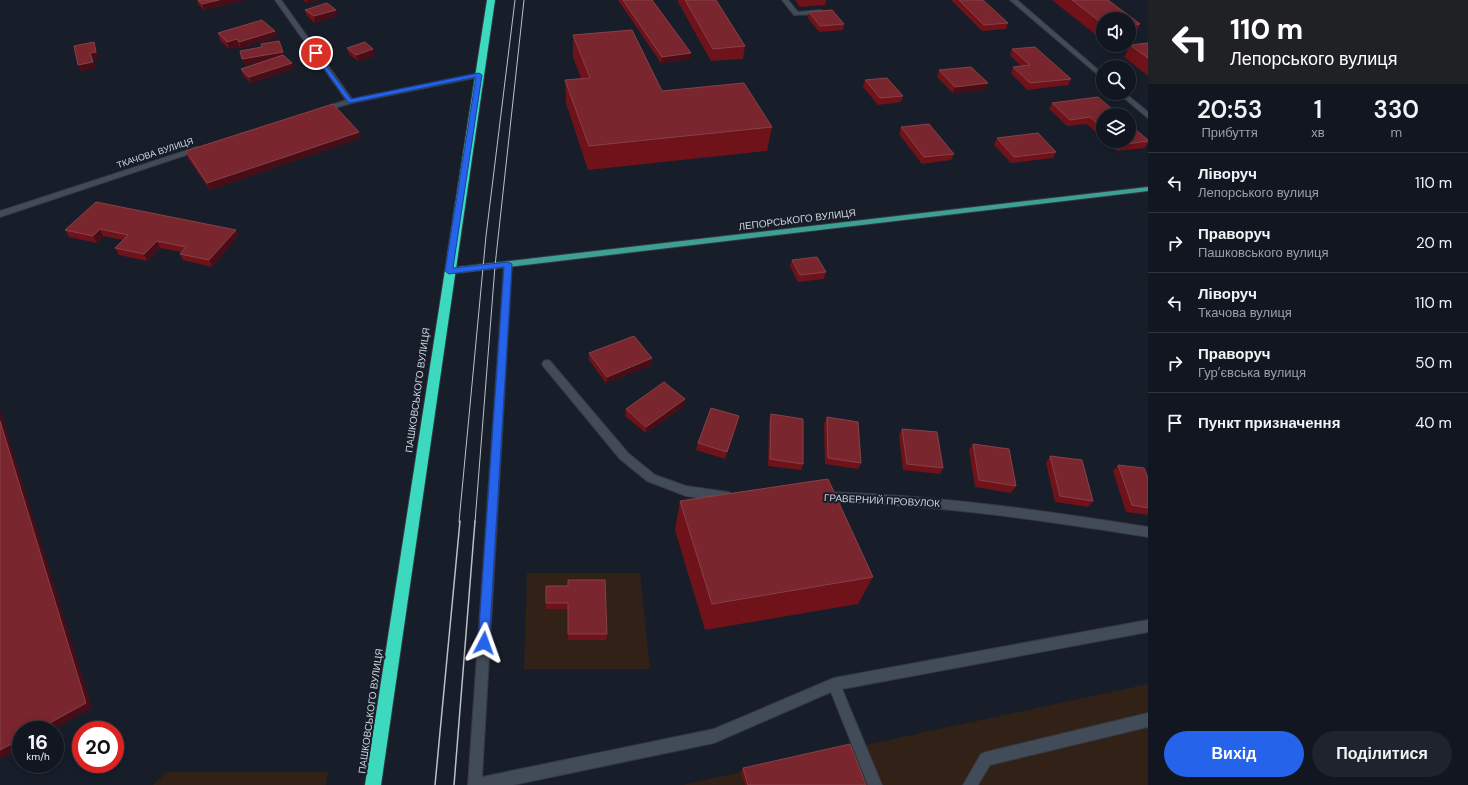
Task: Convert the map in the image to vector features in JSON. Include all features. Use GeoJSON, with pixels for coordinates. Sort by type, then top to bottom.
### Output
{"type":"FeatureCollection","features":[{"type":"Feature","properties":{"kind":"highway","name":"ПАШКОВСЬКОГО ВУЛИЦЯ"},"geometry":{"type":"LineString","coordinates":[[373,785],[449,271],[491,0]]}},
{"type":"Feature","properties":{"kind":"main road","name":"ЛЕПОРСЬКОГО ВУЛИЦЯ"},"geometry":{"type":"LineString","coordinates":[[449,271],[1148,189]]}},
{"type":"Feature","properties":{"kind":"street"},"geometry":{"type":"LineString","coordinates":[[278,0],[350,101]]}},
{"type":"Feature","properties":{"kind":"street"},"geometry":{"type":"LineString","coordinates":[[785,0],[796,14],[831,11]]}},
{"type":"Feature","properties":{"kind":"street"},"geometry":{"type":"LineString","coordinates":[[1013,0],[1096,71]]}},
{"type":"Feature","properties":{"kind":"street"},"geometry":{"type":"LineString","coordinates":[[312,113],[350,101],[479,75]]}},
{"type":"Feature","properties":{"kind":"street"},"geometry":{"type":"LineString","coordinates":[[1129,100],[1148,116]]}},
{"type":"Feature","properties":{"kind":"street","name":"ТКАЧОВА ВУЛИЦЯ"},"geometry":{"type":"LineString","coordinates":[[0,214],[205,148]]}},
{"type":"Feature","properties":{"kind":"street"},"geometry":{"type":"LineString","coordinates":[[475,785],[508,264]]}},
{"type":"Feature","properties":{"kind":"street"},"geometry":{"type":"LineString","coordinates":[[547,364],[624,456],[651,478],[686,491],[725,497],[741,497]]}},
{"type":"Feature","properties":{"kind":"street","name":"ГРАВЕРНИЙ ПРОВУЛОК"},"geometry":{"type":"LineString","coordinates":[[813,497],[905,500],[988,507],[1148,532]]}},
{"type":"Feature","properties":{"kind":"street"},"geometry":{"type":"LineString","coordinates":[[479,785],[714,736],[834,684],[1148,626]]}},
{"type":"Feature","properties":{"kind":"street"},"geometry":{"type":"LineString","coordinates":[[834,684],[875,785]]}},
{"type":"Feature","properties":{"kind":"street"},"geometry":{"type":"LineString","coordinates":[[970,785],[986,759],[1148,720]]}},
{"type":"Feature","properties":{"kind":"shaded area"},"geometry":{"type":"Polygon","coordinates":[[[527,573],[640,573],[650,669],[524,669],[527,573]]]}},
{"type":"Feature","properties":{"kind":"shaded area"},"geometry":{"type":"Polygon","coordinates":[[[1148,684],[1148,785],[682,785],[847,749],[1148,684]]]}},
{"type":"Feature","properties":{"kind":"shaded area"},"geometry":{"type":"Polygon","coordinates":[[[167,772],[328,772],[326,785],[153,785],[167,772]]]}},
{"type":"Feature","properties":{"kind":"building"},"geometry":{"type":"Polygon","coordinates":[[[198,0],[219,0],[202,4],[198,0]]]}},
{"type":"Feature","properties":{"kind":"building"},"geometry":{"type":"Polygon","coordinates":[[[623,0],[652,0],[691,53],[662,57],[623,0]]]}},
{"type":"Feature","properties":{"kind":"building"},"geometry":{"type":"Polygon","coordinates":[[[685,0],[716,0],[745,46],[713,49],[685,0]]]}},
{"type":"Feature","properties":{"kind":"building"},"geometry":{"type":"Polygon","coordinates":[[[959,0],[983,0],[1008,23],[984,25],[959,0]]]}},
{"type":"Feature","properties":{"kind":"building"},"geometry":{"type":"Polygon","coordinates":[[[1072,0],[1108,0],[1124,12],[1096,12],[1096,19],[1072,0]]]}},
{"type":"Feature","properties":{"kind":"building"},"geometry":{"type":"Polygon","coordinates":[[[327,3],[336,10],[314,16],[305,10],[327,3]]]}},
{"type":"Feature","properties":{"kind":"building"},"geometry":{"type":"Polygon","coordinates":[[[832,10],[844,24],[820,26],[809,12],[832,10]]]}},
{"type":"Feature","properties":{"kind":"building"},"geometry":{"type":"Polygon","coordinates":[[[262,20],[275,31],[239,42],[237,39],[227,42],[218,33],[262,20]]]}},
{"type":"Feature","properties":{"kind":"building"},"geometry":{"type":"Polygon","coordinates":[[[632,30],[662,91],[744,83],[772,127],[589,146],[565,80],[590,78],[573,35],[632,30]]]}},
{"type":"Feature","properties":{"kind":"building"},"geometry":{"type":"Polygon","coordinates":[[[279,41],[283,52],[242,59],[240,51],[262,47],[261,44],[279,41]]]}},
{"type":"Feature","properties":{"kind":"building"},"geometry":{"type":"Polygon","coordinates":[[[94,42],[96,52],[90,53],[93,62],[78,65],[74,46],[94,42]]]}},
{"type":"Feature","properties":{"kind":"building"},"geometry":{"type":"Polygon","coordinates":[[[365,42],[373,49],[356,55],[347,48],[365,42]]]}},
{"type":"Feature","properties":{"kind":"building"},"geometry":{"type":"Polygon","coordinates":[[[1148,43],[1148,58],[1136,49],[1136,44],[1148,43]]]}},
{"type":"Feature","properties":{"kind":"building"},"geometry":{"type":"Polygon","coordinates":[[[1035,47],[1071,79],[1030,83],[1013,67],[1030,65],[1012,49],[1035,47]]]}},
{"type":"Feature","properties":{"kind":"building"},"geometry":{"type":"Polygon","coordinates":[[[283,55],[292,63],[249,77],[241,69],[283,55]]]}},
{"type":"Feature","properties":{"kind":"building"},"geometry":{"type":"Polygon","coordinates":[[[971,67],[988,83],[955,87],[939,70],[971,67]]]}},
{"type":"Feature","properties":{"kind":"building"},"geometry":{"type":"Polygon","coordinates":[[[887,78],[903,96],[880,98],[865,80],[887,78]]]}},
{"type":"Feature","properties":{"kind":"building"},"geometry":{"type":"Polygon","coordinates":[[[1096,97],[1096,100],[1102,100],[1111,108],[1096,108],[1096,123],[1090,117],[1070,120],[1052,103],[1096,97]]]}},
{"type":"Feature","properties":{"kind":"building"},"geometry":{"type":"Polygon","coordinates":[[[333,104],[359,132],[207,183],[186,151],[333,104]]]}},
{"type":"Feature","properties":{"kind":"building"},"geometry":{"type":"Polygon","coordinates":[[[929,124],[954,154],[924,157],[901,127],[929,124]]]}},
{"type":"Feature","properties":{"kind":"building"},"geometry":{"type":"Polygon","coordinates":[[[1136,130],[1148,140],[1136,143],[1136,130]]]}},
{"type":"Feature","properties":{"kind":"building"},"geometry":{"type":"Polygon","coordinates":[[[1038,133],[1056,152],[1014,157],[997,138],[1038,133]]]}},
{"type":"Feature","properties":{"kind":"building"},"geometry":{"type":"Polygon","coordinates":[[[96,202],[236,230],[209,260],[180,254],[186,247],[157,241],[144,254],[115,248],[128,235],[100,229],[93,236],[65,230],[96,202]]]}},
{"type":"Feature","properties":{"kind":"building"},"geometry":{"type":"Polygon","coordinates":[[[817,257],[826,272],[800,275],[792,260],[817,257]]]}},
{"type":"Feature","properties":{"kind":"building"},"geometry":{"type":"Polygon","coordinates":[[[634,336],[652,358],[607,377],[589,353],[634,336]]]}},
{"type":"Feature","properties":{"kind":"building"},"geometry":{"type":"Polygon","coordinates":[[[664,382],[685,399],[646,427],[626,409],[664,382]]]}},
{"type":"Feature","properties":{"kind":"building"},"geometry":{"type":"Polygon","coordinates":[[[711,408],[739,416],[727,452],[698,443],[711,408]]]}},
{"type":"Feature","properties":{"kind":"building"},"geometry":{"type":"Polygon","coordinates":[[[771,414],[803,419],[803,464],[770,459],[771,414]]]}},
{"type":"Feature","properties":{"kind":"building"},"geometry":{"type":"Polygon","coordinates":[[[827,417],[858,422],[861,463],[828,458],[827,417]]]}},
{"type":"Feature","properties":{"kind":"building"},"geometry":{"type":"Polygon","coordinates":[[[0,421],[86,703],[53,721],[12,721],[12,744],[0,750],[0,421]]]}},
{"type":"Feature","properties":{"kind":"building"},"geometry":{"type":"Polygon","coordinates":[[[902,429],[937,432],[943,468],[907,464],[902,429]]]}},
{"type":"Feature","properties":{"kind":"building"},"geometry":{"type":"Polygon","coordinates":[[[973,444],[1009,449],[1016,486],[979,480],[973,444]]]}},
{"type":"Feature","properties":{"kind":"building"},"geometry":{"type":"Polygon","coordinates":[[[1050,456],[1082,460],[1093,501],[1060,496],[1050,456]]]}},
{"type":"Feature","properties":{"kind":"building"},"geometry":{"type":"Polygon","coordinates":[[[1118,465],[1144,468],[1148,478],[1148,508],[1132,505],[1118,465]]]}},
{"type":"Feature","properties":{"kind":"building"},"geometry":{"type":"Polygon","coordinates":[[[828,479],[873,577],[712,604],[680,501],[828,479]]]}},
{"type":"Feature","properties":{"kind":"building"},"geometry":{"type":"Polygon","coordinates":[[[568,580],[605,580],[607,634],[568,634],[568,603],[546,603],[546,586],[568,586],[568,580]]]}},
{"type":"Feature","properties":{"kind":"building"},"geometry":{"type":"Polygon","coordinates":[[[850,744],[866,785],[748,785],[743,768],[850,744]]]}},
{"type":"Feature","properties":{"kind":"tram line"},"geometry":{"type":"LineString","coordinates":[[459,522],[486,236],[515,0]]}},
{"type":"Feature","properties":{"kind":"tram line"},"geometry":{"type":"LineString","coordinates":[[475,522],[495,266],[524,0]]}},
{"type":"Feature","properties":{"kind":"tram line"},"geometry":{"type":"LineString","coordinates":[[435,785],[460,521]]}},
{"type":"Feature","properties":{"kind":"tram line"},"geometry":{"type":"LineString","coordinates":[[454,785],[475,521]]}},
{"type":"Feature","properties":{"kind":"route"},"geometry":{"type":"LineString","coordinates":[[316,53],[350,101],[479,75],[449,271],[508,264],[484,643]]}}]}
